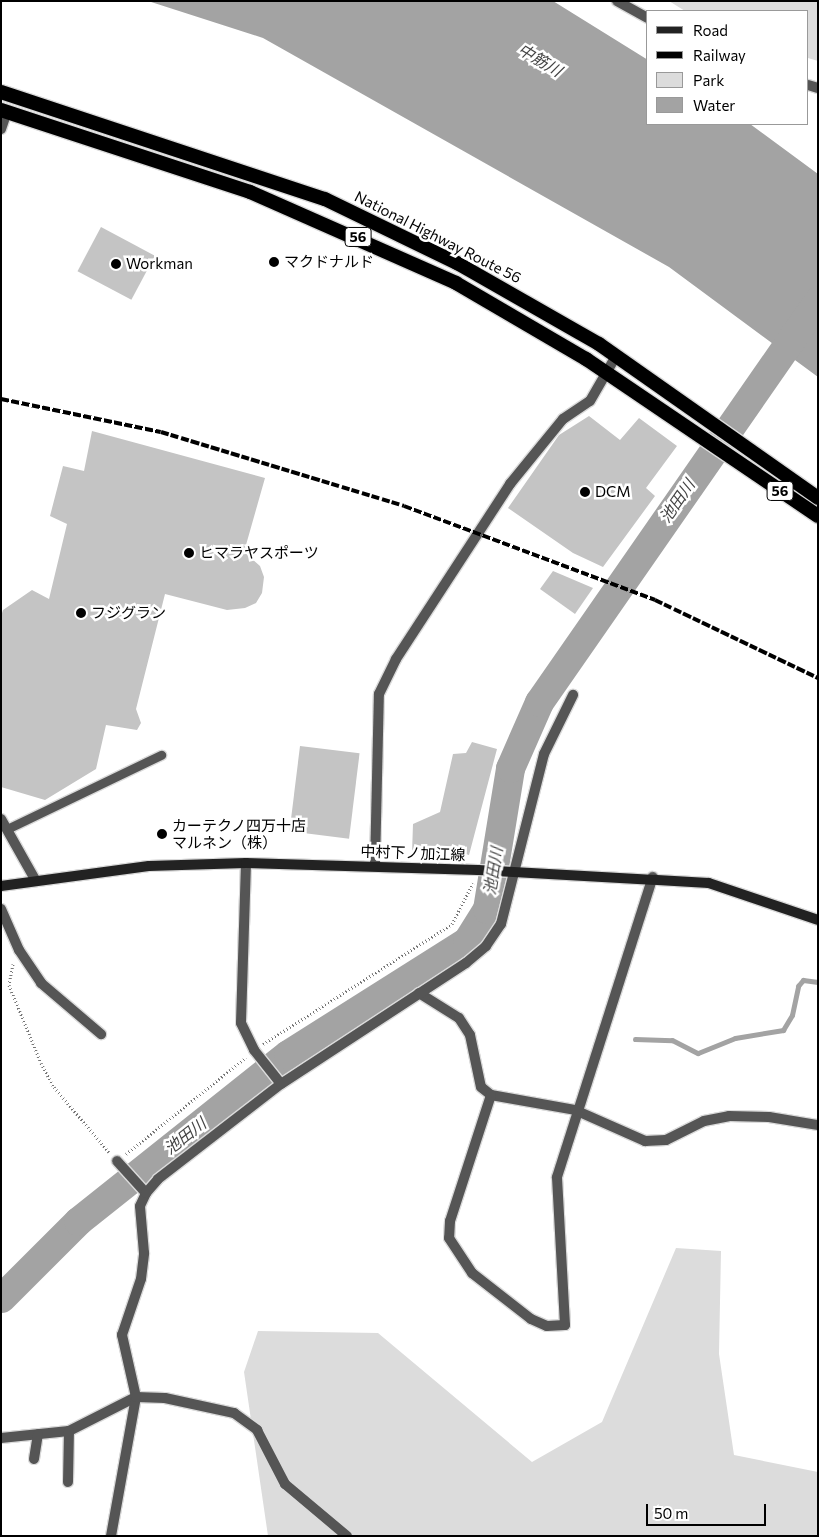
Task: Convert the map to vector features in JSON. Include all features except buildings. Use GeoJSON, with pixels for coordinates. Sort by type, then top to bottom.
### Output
{"type":"FeatureCollection","features":[{"type":"Feature","properties":{"kind":"highway","name":"National Highway Route 56"},"geometry":{"type":"LineString","coordinates":[[1,92],[324,200],[527,300],[616,356],[818,498]]}},
{"type":"Feature","properties":{"kind":"highway","name":"56"},"geometry":{"type":"LineString","coordinates":[[4,111],[250,192],[316,219],[456,283],[606,373],[818,516]]}},
{"type":"Feature","properties":{"kind":"main road","name":"中村下ノ加江線"},"geometry":{"type":"LineString","coordinates":[[1,886],[149,866],[246,863],[515,871],[653,877],[709,883],[818,920]]}},
{"type":"Feature","properties":{"kind":"street"},"geometry":{"type":"LineString","coordinates":[[618,1],[646,17]]}},
{"type":"Feature","properties":{"kind":"street"},"geometry":{"type":"LineString","coordinates":[[1,129],[4,111]]}},
{"type":"Feature","properties":{"kind":"street"},"geometry":{"type":"LineString","coordinates":[[375,866],[379,694],[396,659],[510,484],[563,419],[590,401],[616,356]]}},
{"type":"Feature","properties":{"kind":"street"},"geometry":{"type":"LineString","coordinates":[[110,1536],[136,1397],[122,1334],[141,1279],[144,1253],[140,1206],[146,1192],[158,1179],[281,1084],[486,946],[501,924],[544,754],[573,695]]}},
{"type":"Feature","properties":{"kind":"street"},"geometry":{"type":"LineString","coordinates":[[1,819],[8,828],[36,881]]}},
{"type":"Feature","properties":{"kind":"street"},"geometry":{"type":"LineString","coordinates":[[246,863],[241,1023],[254,1050],[281,1084]]}},
{"type":"Feature","properties":{"kind":"street"},"geometry":{"type":"LineString","coordinates":[[491,1095],[450,1221],[449,1238],[472,1273],[531,1319],[547,1326],[566,1325],[557,1177],[575,1110],[653,877]]}},
{"type":"Feature","properties":{"kind":"street"},"geometry":{"type":"LineString","coordinates":[[1,909],[19,950],[41,983],[101,1034]]}},
{"type":"Feature","properties":{"kind":"street"},"geometry":{"type":"LineString","coordinates":[[419,992],[459,1018],[470,1035],[481,1086],[491,1095],[575,1110],[645,1141],[666,1140],[704,1121],[728,1116],[769,1117],[818,1125]]}},
{"type":"Feature","properties":{"kind":"street"},"geometry":{"type":"LineString","coordinates":[[117,1161],[146,1192]]}},
{"type":"Feature","properties":{"kind":"street"},"geometry":{"type":"LineString","coordinates":[[1,1438],[69,1431],[136,1397],[165,1398],[245,1419],[257,1430],[285,1484],[347,1536]]}},
{"type":"Feature","properties":{"kind":"street"},"geometry":{"type":"LineString","coordinates":[[68,1482],[69,1431]]}},
{"type":"Feature","properties":{"kind":"street"},"geometry":{"type":"LineString","coordinates":[[34,1459],[38,1434]]}},
{"type":"Feature","properties":{"kind":"lane"},"geometry":{"type":"LineString","coordinates":[[8,828],[161,755]]}},
{"type":"Feature","properties":{"kind":"path"},"geometry":{"type":"LineString","coordinates":[[19,950],[10,971],[9,985],[41,1063],[54,1087],[117,1161],[254,1050],[452,924],[466,902],[481,870]]}},
{"type":"Feature","properties":{"kind":"green space"},"geometry":{"type":"Polygon","coordinates":[[[669,1],[818,1],[818,61],[809,58],[809,10],[683,10],[669,1]]]}},
{"type":"Feature","properties":{"kind":"green space"},"geometry":{"type":"Polygon","coordinates":[[[676,1248],[721,1251],[719,1354],[734,1455],[818,1472],[818,1536],[268,1536],[244,1372],[258,1331],[378,1333],[532,1462],[602,1422],[676,1248]]]}},
{"type":"Feature","properties":{"kind":"water","name":"中筋川"},"geometry":{"type":"Polygon","coordinates":[[[148,1],[553,1],[646,59],[646,125],[751,125],[818,174],[818,377],[669,267],[263,38],[148,1]]]}},
{"type":"Feature","properties":{"kind":"waterway","name":"池田川"},"geometry":{"type":"LineString","coordinates":[[1,1298],[78,1221],[288,1054],[467,941],[487,909],[510,768],[539,702],[818,301]]}},
{"type":"Feature","properties":{"kind":"waterway"},"geometry":{"type":"LineString","coordinates":[[635,1039],[672,1040],[698,1053],[735,1038],[783,1030],[792,1015],[798,986],[803,980],[818,982]]}},
{"type":"Feature","properties":{"kind":"railway"},"geometry":{"type":"LineString","coordinates":[[1,399],[161,432],[404,506],[655,600],[818,678]]}},
{"type":"Feature","properties":{"kind":"place","name":"マクドナルド"},"geometry":{"type":"Point","coordinates":[274,262]}},
{"type":"Feature","properties":{"kind":"place","name":"Workman"},"geometry":{"type":"Point","coordinates":[116,264]}},
{"type":"Feature","properties":{"kind":"place","name":"DCM"},"geometry":{"type":"Point","coordinates":[585,492]}},
{"type":"Feature","properties":{"kind":"place","name":"ヒマラヤスポーツ"},"geometry":{"type":"Point","coordinates":[189,553]}},
{"type":"Feature","properties":{"kind":"place","name":"フジグラン"},"geometry":{"type":"Point","coordinates":[81,613]}},
{"type":"Feature","properties":{"kind":"place","name":"カーテクノ四万十店 マルネン（株）"},"geometry":{"type":"Point","coordinates":[162,834]}}]}
